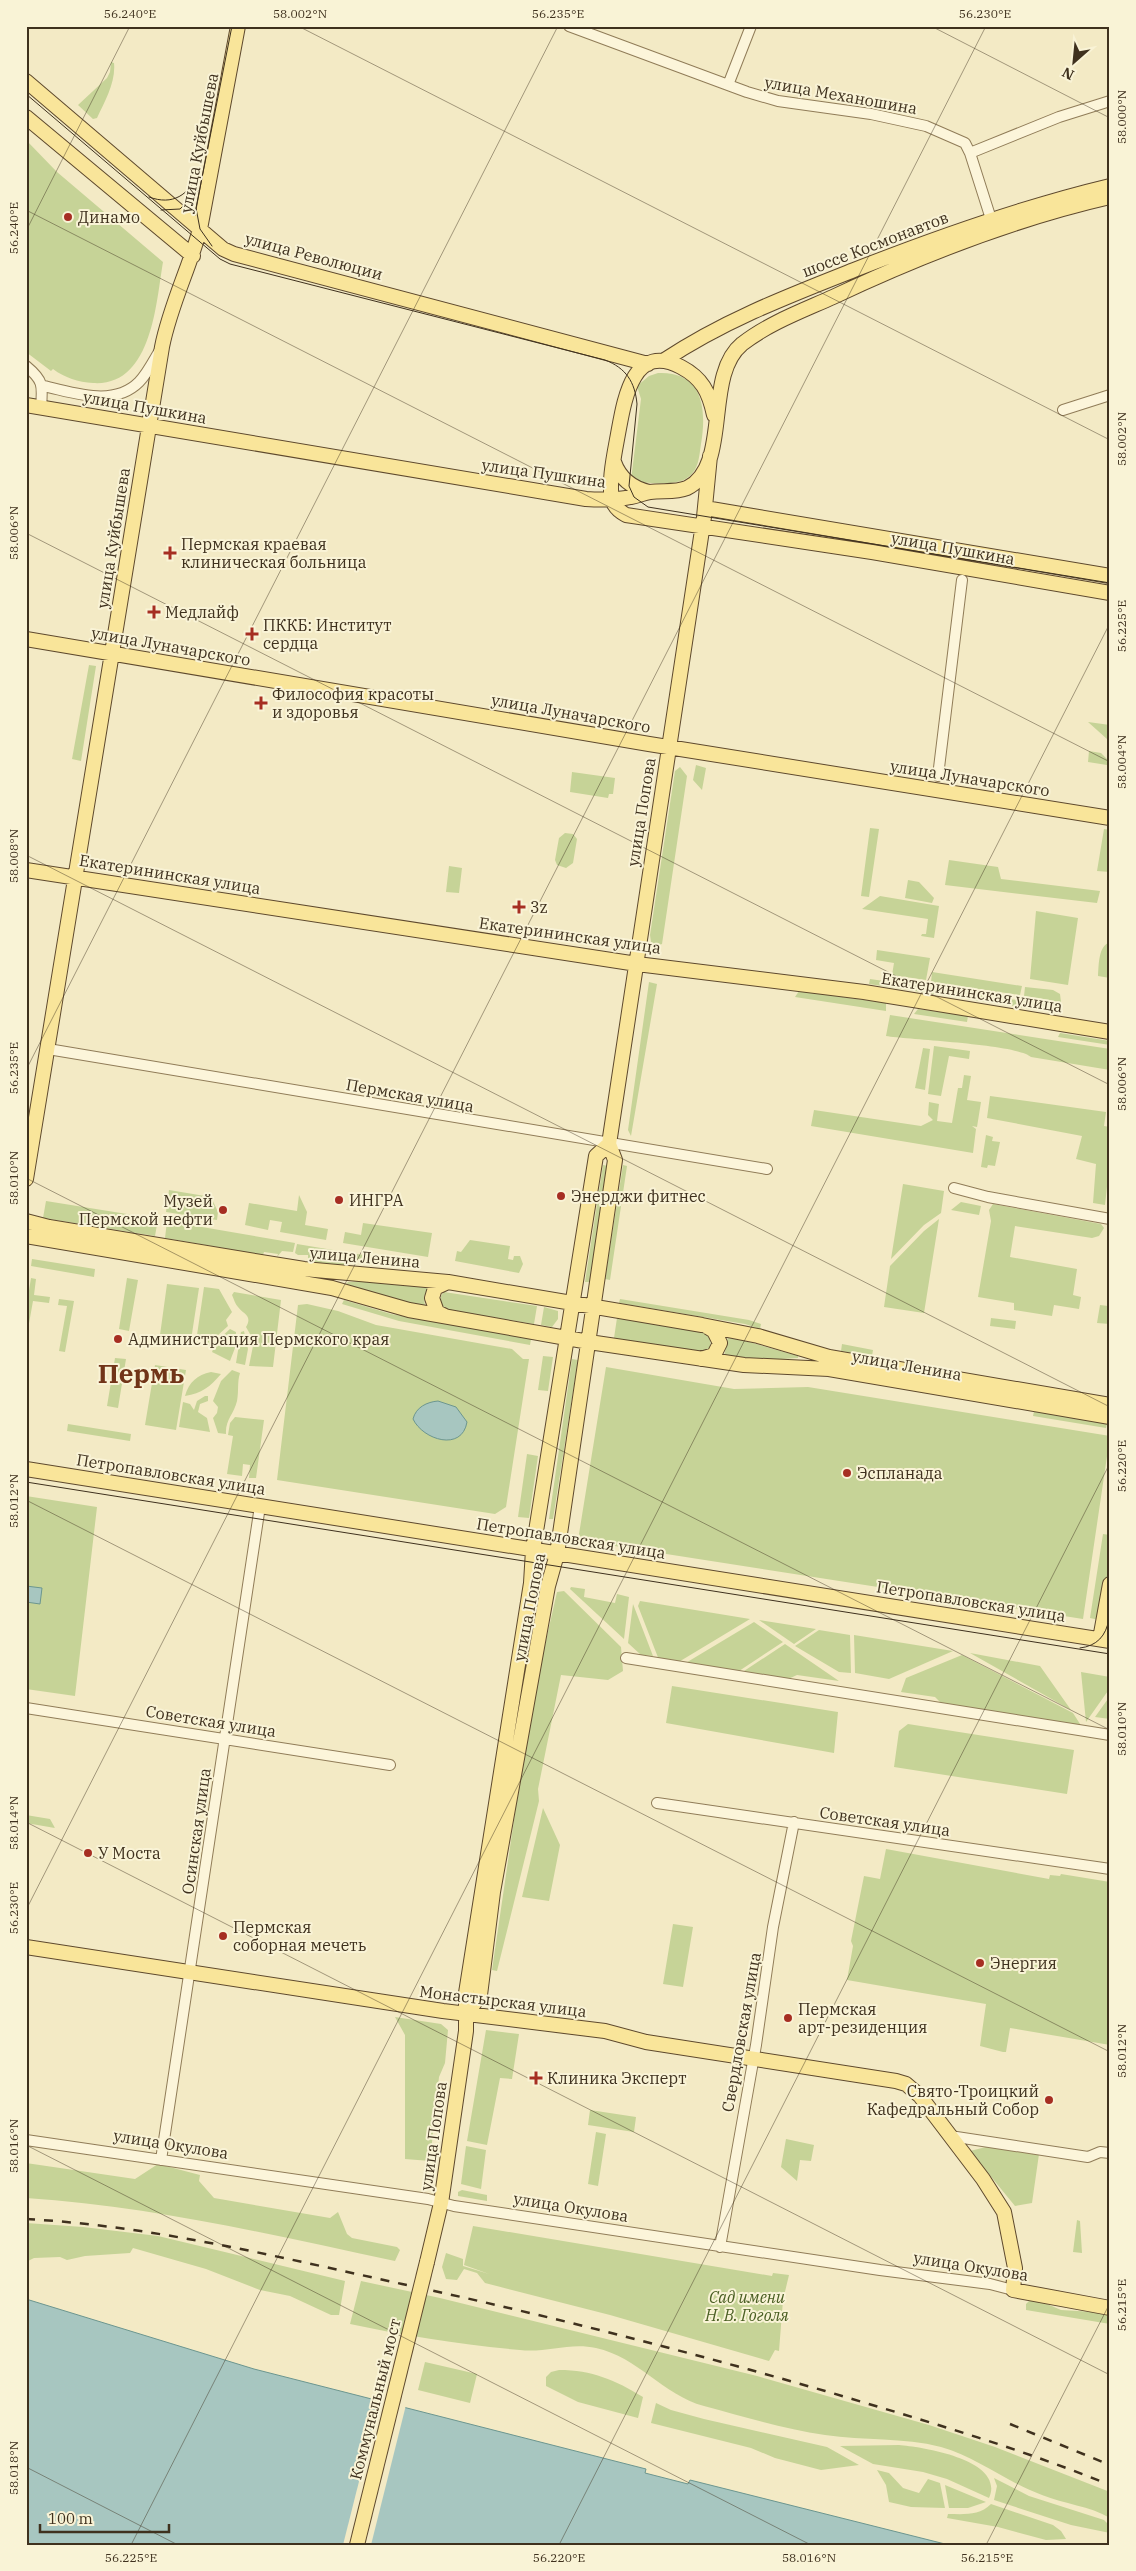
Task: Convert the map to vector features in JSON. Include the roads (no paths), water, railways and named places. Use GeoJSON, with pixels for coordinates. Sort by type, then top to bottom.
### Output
{"type":"FeatureCollection","features":[{"type":"Feature","properties":{"kind":"main road","name":"улица Куйбышева"},"geometry":{"type":"LineString","coordinates":[[26,1179],[162,347],[170,314],[193,256],[200,229],[238,26]]}},
{"type":"Feature","properties":{"kind":"main road","name":"улица Революции"},"geometry":{"type":"LineString","coordinates":[[26,80],[223,249],[234,254],[648,364]]}},
{"type":"Feature","properties":{"kind":"main road"},"geometry":{"type":"LineString","coordinates":[[26,117],[193,256]]}},
{"type":"Feature","properties":{"kind":"main road","name":"шоссе Космонавтов"},"geometry":{"type":"LineString","coordinates":[[663,361],[718,327],[780,299],[991,219],[1110,186]]}},
{"type":"Feature","properties":{"kind":"main road","name":"шоссе Космонавтов"},"geometry":{"type":"LineString","coordinates":[[716,420],[723,380],[729,363],[741,345],[767,327],[859,285],[982,233],[1110,197]]}},
{"type":"Feature","properties":{"kind":"main road"},"geometry":{"type":"LineString","coordinates":[[663,361],[678,365],[694,374],[706,388],[716,420],[710,456],[698,479],[688,487],[675,491],[649,492],[612,500],[613,459],[629,385],[639,370],[648,364],[663,361]]}},
{"type":"Feature","properties":{"kind":"main road","name":"улица Пушкина"},"geometry":{"type":"LineString","coordinates":[[26,406],[569,496],[612,500],[616,507],[626,516],[872,552],[1110,593]]}},
{"type":"Feature","properties":{"kind":"main road","name":"улица Попова"},"geometry":{"type":"LineString","coordinates":[[467,2014],[480,1995],[493,1892],[548,1586],[557,1554],[590,1342],[593,1307],[615,1160],[609,1144],[703,528],[710,456]]}},
{"type":"Feature","properties":{"kind":"main road"},"geometry":{"type":"LineString","coordinates":[[613,459],[616,469],[629,485],[649,492]]}},
{"type":"Feature","properties":{"kind":"main road","name":"улица Пушкина"},"geometry":{"type":"LineString","coordinates":[[705,508],[1110,576]]}},
{"type":"Feature","properties":{"kind":"main road","name":"улица Луначарского"},"geometry":{"type":"LineString","coordinates":[[26,639],[669,747],[1110,818]]}},
{"type":"Feature","properties":{"kind":"main road","name":"Екатерининская улица"},"geometry":{"type":"LineString","coordinates":[[26,870],[637,964],[864,992],[1110,1032]]}},
{"type":"Feature","properties":{"kind":"main road","name":"улица Попова"},"geometry":{"type":"LineString","coordinates":[[427,2262],[441,2203],[467,2014],[466,1993],[531,1583],[533,1550],[566,1338],[596,1156],[609,1144]]}},
{"type":"Feature","properties":{"kind":"main road","name":"улица Ленина"},"geometry":{"type":"LineString","coordinates":[[26,1221],[48,1228],[304,1269],[448,1282],[702,1325],[758,1336],[829,1358],[1110,1405]]}},
{"type":"Feature","properties":{"kind":"main road","name":"улица Ленина"},"geometry":{"type":"LineString","coordinates":[[26,1236],[332,1288],[401,1308],[566,1338],[744,1365],[828,1369],[1110,1417]]}},
{"type":"Feature","properties":{"kind":"main road"},"geometry":{"type":"LineString","coordinates":[[445,1316],[435,1309],[432,1298],[436,1288],[448,1282]]}},
{"type":"Feature","properties":{"kind":"main road"},"geometry":{"type":"LineString","coordinates":[[698,1359],[714,1355],[720,1343],[714,1331],[702,1325]]}},
{"type":"Feature","properties":{"kind":"main road","name":"Петропавловская улица"},"geometry":{"type":"LineString","coordinates":[[26,1469],[1105,1640]]}},
{"type":"Feature","properties":{"kind":"main road"},"geometry":{"type":"LineString","coordinates":[[1105,1640],[1110,1584]]}},
{"type":"Feature","properties":{"kind":"main road","name":"Монастырская улица"},"geometry":{"type":"LineString","coordinates":[[26,1947],[467,2014],[605,2032],[646,2042],[883,2078],[906,2084],[920,2096],[1004,2212],[1015,2268],[1013,2290]]}},
{"type":"Feature","properties":{"kind":"main road","name":"Коммунальный мост"},"geometry":{"type":"LineString","coordinates":[[357,2545],[427,2262]]}},
{"type":"Feature","properties":{"kind":"main road","name":"улица Окулова"},"geometry":{"type":"LineString","coordinates":[[1013,2290],[1110,2308]]}},
{"type":"Feature","properties":{"kind":"street","name":"улица Механошина"},"geometry":{"type":"LineString","coordinates":[[569,26],[728,85],[778,101],[904,119],[965,143],[970,153]]}},
{"type":"Feature","properties":{"kind":"street"},"geometry":{"type":"LineString","coordinates":[[728,85],[750,26]]}},
{"type":"Feature","properties":{"kind":"street"},"geometry":{"type":"LineString","coordinates":[[991,219],[970,153],[1059,117],[1110,101]]}},
{"type":"Feature","properties":{"kind":"street"},"geometry":{"type":"LineString","coordinates":[[43,386],[81,395],[102,396],[118,394],[140,382],[162,347]]}},
{"type":"Feature","properties":{"kind":"street"},"geometry":{"type":"LineString","coordinates":[[26,366],[38,376],[43,386],[41,407]]}},
{"type":"Feature","properties":{"kind":"street"},"geometry":{"type":"LineString","coordinates":[[1063,410],[1110,395]]}},
{"type":"Feature","properties":{"kind":"street"},"geometry":{"type":"LineString","coordinates":[[938,776],[962,580]]}},
{"type":"Feature","properties":{"kind":"street","name":"Пермская улица"},"geometry":{"type":"LineString","coordinates":[[48,1049],[767,1169]]}},
{"type":"Feature","properties":{"kind":"street"},"geometry":{"type":"LineString","coordinates":[[954,1188],[988,1197],[1110,1219]]}},
{"type":"Feature","properties":{"kind":"street","name":"Осинская улица"},"geometry":{"type":"LineString","coordinates":[[161,2160],[260,1506]]}},
{"type":"Feature","properties":{"kind":"street"},"geometry":{"type":"LineString","coordinates":[[626,1658],[1110,1735]]}},
{"type":"Feature","properties":{"kind":"street","name":"Советская улица"},"geometry":{"type":"LineString","coordinates":[[26,1708],[390,1765]]}},
{"type":"Feature","properties":{"kind":"street","name":"Советская улица"},"geometry":{"type":"LineString","coordinates":[[657,1803],[1110,1869]]}},
{"type":"Feature","properties":{"kind":"street","name":"Свердловская улица"},"geometry":{"type":"LineString","coordinates":[[720,2247],[774,1927],[794,1822]]}},
{"type":"Feature","properties":{"kind":"street"},"geometry":{"type":"LineString","coordinates":[[950,2136],[1088,2157],[1100,2152],[1110,2153]]}},
{"type":"Feature","properties":{"kind":"street","name":"улица Окулова"},"geometry":{"type":"LineString","coordinates":[[26,2140],[428,2199],[441,2203],[720,2247],[990,2284],[1013,2290]]}},
{"type":"Feature","properties":{"kind":"water"},"geometry":{"type":"Polygon","coordinates":[[[438,1401],[456,1407],[467,1422],[464,1431],[458,1437],[442,1440],[433,1437],[425,1433],[413,1419],[417,1411],[423,1406],[438,1401]]]}},
{"type":"Feature","properties":{"kind":"water"},"geometry":{"type":"Polygon","coordinates":[[[26,1586],[42,1588],[40,1604],[26,1602],[26,1586]]]}},
{"type":"Feature","properties":{"kind":"water"},"geometry":{"type":"Polygon","coordinates":[[[26,2299],[254,2369],[646,2469],[645,2473],[688,2484],[690,2480],[949,2545],[26,2545],[26,2299]]]}},
{"type":"Feature","properties":{"kind":"tram line"},"geometry":{"type":"LineString","coordinates":[[212,246],[200,229],[196,208],[232,26]]}},
{"type":"Feature","properties":{"kind":"tram line"},"geometry":{"type":"LineString","coordinates":[[26,94],[220,259],[230,264],[605,360],[619,367],[632,383],[637,404],[629,486],[634,497],[648,507],[1110,583]]}},
{"type":"Feature","properties":{"kind":"tram line"},"geometry":{"type":"LineString","coordinates":[[149,197],[166,200],[179,197],[190,187],[198,173]]}},
{"type":"Feature","properties":{"kind":"tram line"},"geometry":{"type":"LineString","coordinates":[[161,210],[180,209],[198,191]]}},
{"type":"Feature","properties":{"kind":"tram line"},"geometry":{"type":"LineString","coordinates":[[26,1482],[1110,1654]]}},
{"type":"Feature","properties":{"kind":"tram line"},"geometry":{"type":"LineString","coordinates":[[1080,1648],[1091,1645],[1100,1639],[1106,1630],[1109,1619]]}},
{"type":"Feature","properties":{"kind":"railway"},"geometry":{"type":"LineString","coordinates":[[26,2219],[121,2228],[216,2244],[309,2263],[564,2321],[725,2363],[902,2414],[1007,2447],[1110,2485]]}},
{"type":"Feature","properties":{"kind":"railway"},"geometry":{"type":"LineString","coordinates":[[1010,2424],[1110,2465]]}},
{"type":"Feature","properties":{"kind":"place","name":"Динамо"},"geometry":{"type":"Point","coordinates":[68,217]}},
{"type":"Feature","properties":{"kind":"place","name":"Пермская краевая клиническая больница"},"geometry":{"type":"Point","coordinates":[170,553]}},
{"type":"Feature","properties":{"kind":"place","name":"Медлайф"},"geometry":{"type":"Point","coordinates":[154,612]}},
{"type":"Feature","properties":{"kind":"place","name":"ПККБ: Институт сердца"},"geometry":{"type":"Point","coordinates":[252,634]}},
{"type":"Feature","properties":{"kind":"place","name":"Философия красоты и здоровья"},"geometry":{"type":"Point","coordinates":[261,703]}},
{"type":"Feature","properties":{"kind":"place","name":"3z"},"geometry":{"type":"Point","coordinates":[519,907]}},
{"type":"Feature","properties":{"kind":"place","name":"Энерджи фитнес"},"geometry":{"type":"Point","coordinates":[561,1196]}},
{"type":"Feature","properties":{"kind":"place","name":"ИНГРА"},"geometry":{"type":"Point","coordinates":[339,1200]}},
{"type":"Feature","properties":{"kind":"place","name":"Музей Пермской нефти"},"geometry":{"type":"Point","coordinates":[223,1210]}},
{"type":"Feature","properties":{"kind":"place","name":"Администрация Пермского края"},"geometry":{"type":"Point","coordinates":[118,1339]}},
{"type":"Feature","properties":{"kind":"place","name":"Эспланада"},"geometry":{"type":"Point","coordinates":[847,1473]}},
{"type":"Feature","properties":{"kind":"place","name":"У Моста"},"geometry":{"type":"Point","coordinates":[88,1853]}},
{"type":"Feature","properties":{"kind":"place","name":"Пермская соборная мечеть"},"geometry":{"type":"Point","coordinates":[223,1936]}},
{"type":"Feature","properties":{"kind":"place","name":"Энергия"},"geometry":{"type":"Point","coordinates":[980,1963]}},
{"type":"Feature","properties":{"kind":"place","name":"Пермская арт-резиденция"},"geometry":{"type":"Point","coordinates":[788,2018]}},
{"type":"Feature","properties":{"kind":"place","name":"Клиника Эксперт"},"geometry":{"type":"Point","coordinates":[536,2078]}},
{"type":"Feature","properties":{"kind":"place","name":"Свято-Троицкий Кафедральный Собор"},"geometry":{"type":"Point","coordinates":[1049,2100]}},
{"type":"Feature","properties":{"kind":"district","name":"Пермь"},"geometry":{"type":"Point","coordinates":[141,1374]}},
{"type":"Feature","properties":{"kind":"park label","name":"Сад имени Н. В. Гоголя"},"geometry":{"type":"Point","coordinates":[747,2306]}}]}
